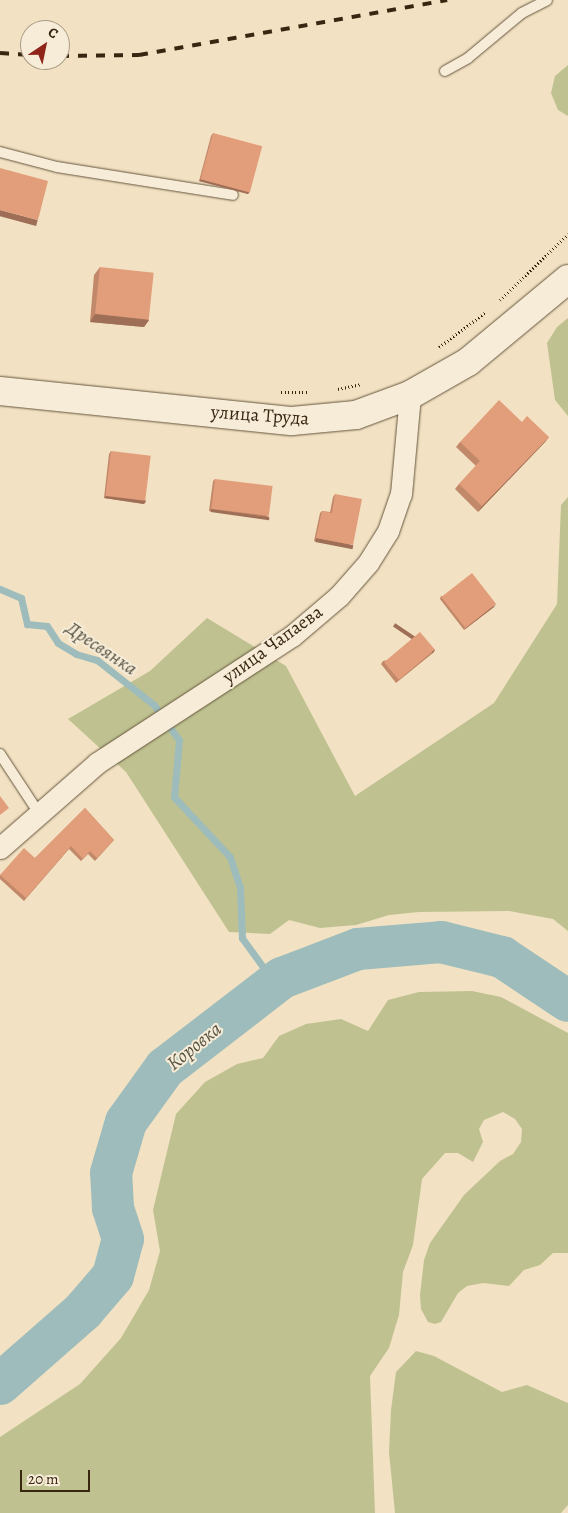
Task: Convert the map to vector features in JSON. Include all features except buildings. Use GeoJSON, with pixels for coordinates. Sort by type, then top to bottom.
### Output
{"type":"FeatureCollection","features":[{"type":"Feature","properties":{"kind":"street","name":"улица Труда"},"geometry":{"type":"LineString","coordinates":[[0,391],[292,421],[356,415],[410,395],[468,362],[568,279]]}},
{"type":"Feature","properties":{"kind":"street","name":"улица Чапаева"},"geometry":{"type":"LineString","coordinates":[[0,848],[40,815],[97,763],[292,636],[339,596],[368,562],[388,530],[401,494],[410,395]]}},
{"type":"Feature","properties":{"kind":"lane"},"geometry":{"type":"LineString","coordinates":[[445,71],[468,58],[522,14],[547,0]]}},
{"type":"Feature","properties":{"kind":"lane"},"geometry":{"type":"LineString","coordinates":[[0,152],[58,167],[233,195]]}},
{"type":"Feature","properties":{"kind":"lane"},"geometry":{"type":"LineString","coordinates":[[0,754],[40,815]]}},
{"type":"Feature","properties":{"kind":"path"},"geometry":{"type":"LineString","coordinates":[[496,304],[568,234]]}},
{"type":"Feature","properties":{"kind":"path"},"geometry":{"type":"LineString","coordinates":[[436,349],[488,310]]}},
{"type":"Feature","properties":{"kind":"path"},"geometry":{"type":"LineString","coordinates":[[331,391],[365,383]]}},
{"type":"Feature","properties":{"kind":"path"},"geometry":{"type":"LineString","coordinates":[[272,392],[311,392]]}},
{"type":"Feature","properties":{"kind":"green space"},"geometry":{"type":"Polygon","coordinates":[[[568,65],[568,116],[558,110],[551,93],[555,76],[568,65]]]}},
{"type":"Feature","properties":{"kind":"green space"},"geometry":{"type":"Polygon","coordinates":[[[568,318],[568,416],[555,400],[547,343],[557,327],[568,318]]]}},
{"type":"Feature","properties":{"kind":"green space"},"geometry":{"type":"Polygon","coordinates":[[[568,497],[568,931],[553,919],[509,911],[419,912],[389,915],[356,925],[320,928],[289,920],[270,934],[229,932],[126,772],[68,719],[150,671],[207,618],[286,666],[355,796],[494,703],[557,604],[561,505],[568,497]]]}},
{"type":"Feature","properties":{"kind":"green space"},"geometry":{"type":"Polygon","coordinates":[[[472,991],[501,997],[568,1033],[568,1253],[553,1253],[540,1265],[524,1270],[509,1286],[483,1283],[467,1286],[458,1293],[441,1322],[435,1324],[428,1322],[421,1309],[420,1295],[424,1260],[430,1243],[464,1195],[500,1161],[513,1154],[521,1142],[522,1129],[515,1119],[503,1112],[484,1120],[479,1129],[483,1142],[473,1162],[458,1153],[445,1153],[422,1179],[413,1245],[403,1272],[399,1315],[389,1348],[370,1376],[375,1513],[0,1513],[0,1437],[80,1384],[121,1338],[149,1290],[160,1251],[153,1210],[176,1114],[205,1082],[237,1064],[263,1058],[279,1036],[306,1024],[341,1019],[368,1031],[388,1000],[419,992],[472,991]]]}},
{"type":"Feature","properties":{"kind":"green space"},"geometry":{"type":"Polygon","coordinates":[[[416,1351],[434,1356],[502,1392],[527,1385],[568,1403],[568,1505],[561,1513],[395,1513],[389,1452],[391,1410],[396,1372],[416,1351]]]}},
{"type":"Feature","properties":{"kind":"waterway","name":"Дресвянка"},"geometry":{"type":"LineString","coordinates":[[0,589],[21,598],[27,624],[47,626],[58,643],[76,654],[97,660],[154,705],[179,740],[174,797],[230,857],[240,887],[242,938],[264,968],[282,978]]}},
{"type":"Feature","properties":{"kind":"waterway","name":"Коровка"},"geometry":{"type":"LineString","coordinates":[[0,1384],[83,1311],[113,1276],[123,1239],[113,1208],[111,1173],[126,1122],[165,1068],[282,978],[358,949],[441,942],[502,957],[568,1001]]}},
{"type":"Feature","properties":{"kind":"railway"},"geometry":{"type":"LineString","coordinates":[[70,56],[139,55],[447,0]]}},
{"type":"Feature","properties":{"kind":"railway"},"geometry":{"type":"LineString","coordinates":[[0,53],[20,54]]}}]}
